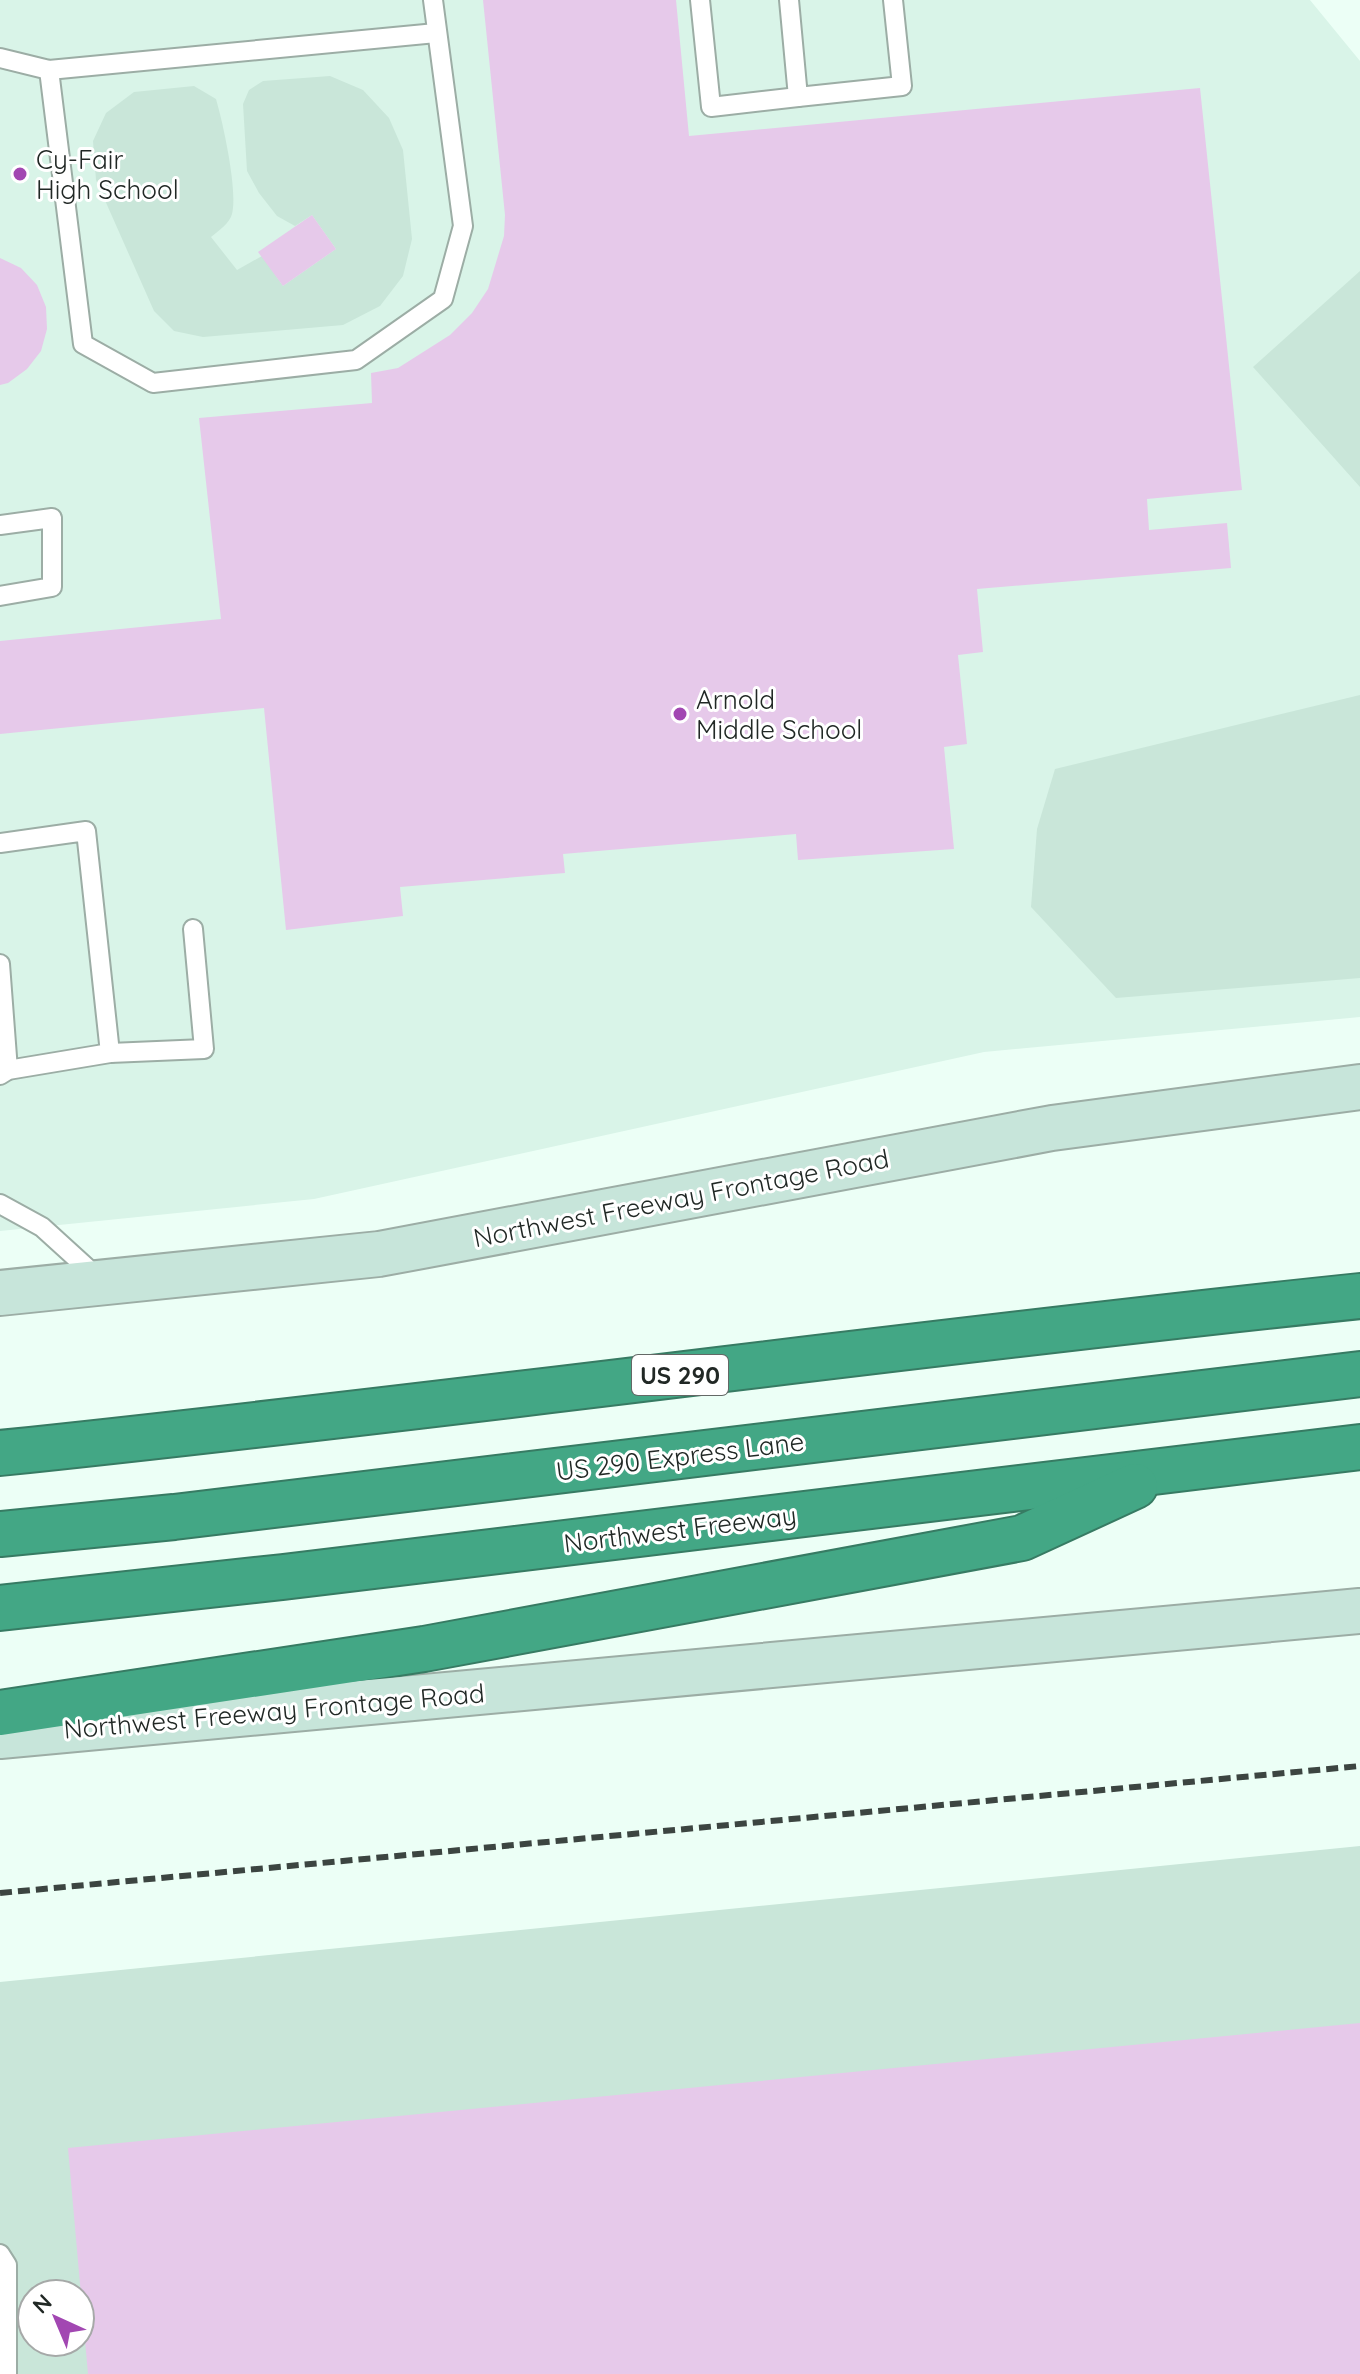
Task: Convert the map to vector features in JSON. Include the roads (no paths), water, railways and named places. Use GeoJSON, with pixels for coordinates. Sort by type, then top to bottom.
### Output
{"type":"FeatureCollection","features":[{"type":"Feature","properties":{"kind":"highway","name":"US 290"},"geometry":{"type":"LineString","coordinates":[[0,1453],[1360,1296]]}},
{"type":"Feature","properties":{"kind":"highway","name":"US 290 Express Lane"},"geometry":{"type":"LineString","coordinates":[[0,1534],[205,1513],[1360,1374]]}},
{"type":"Feature","properties":{"kind":"highway","name":"Northwest Freeway"},"geometry":{"type":"LineString","coordinates":[[0,1608],[283,1577],[1360,1447]]}},
{"type":"Feature","properties":{"kind":"highway"},"geometry":{"type":"LineString","coordinates":[[0,1713],[424,1649],[1022,1538],[1171,1468]]}},
{"type":"Feature","properties":{"kind":"main road","name":"Northwest Freeway Frontage Road"},"geometry":{"type":"LineString","coordinates":[[0,1293],[379,1254],[1052,1128],[1360,1087]]}},
{"type":"Feature","properties":{"kind":"main road","name":"Northwest Freeway Frontage Road"},"geometry":{"type":"LineString","coordinates":[[0,1736],[1360,1611]]}},
{"type":"Feature","properties":{"kind":"lane"},"geometry":{"type":"LineString","coordinates":[[49,70],[83,344],[153,383],[356,360],[443,299],[463,226],[433,0]]}},
{"type":"Feature","properties":{"kind":"lane"},"geometry":{"type":"LineString","coordinates":[[700,0],[711,107],[902,86],[893,0]]}},
{"type":"Feature","properties":{"kind":"lane"},"geometry":{"type":"LineString","coordinates":[[789,0],[798,97]]}},
{"type":"Feature","properties":{"kind":"lane"},"geometry":{"type":"LineString","coordinates":[[0,58],[49,70],[436,33]]}},
{"type":"Feature","properties":{"kind":"lane"},"geometry":{"type":"LineString","coordinates":[[0,525],[52,518],[52,587],[0,596]]}},
{"type":"Feature","properties":{"kind":"lane"},"geometry":{"type":"LineString","coordinates":[[0,843],[86,831],[110,1053]]}},
{"type":"Feature","properties":{"kind":"lane"},"geometry":{"type":"LineString","coordinates":[[0,964],[4,1072],[110,1053],[204,1049],[193,929]]}},
{"type":"Feature","properties":{"kind":"lane"},"geometry":{"type":"LineString","coordinates":[[0,1204],[42,1227],[103,1283]]}},
{"type":"Feature","properties":{"kind":"lane"},"geometry":{"type":"LineString","coordinates":[[0,2254],[7,2265],[7,2374]]}},
{"type":"Feature","properties":{"kind":"railway"},"geometry":{"type":"LineString","coordinates":[[0,1893],[1360,1766]]}},
{"type":"Feature","properties":{"kind":"place","name":"Cy-Fair High School"},"geometry":{"type":"Point","coordinates":[20,174]}},
{"type":"Feature","properties":{"kind":"place","name":"Arnold Middle School"},"geometry":{"type":"Point","coordinates":[680,714]}}]}
